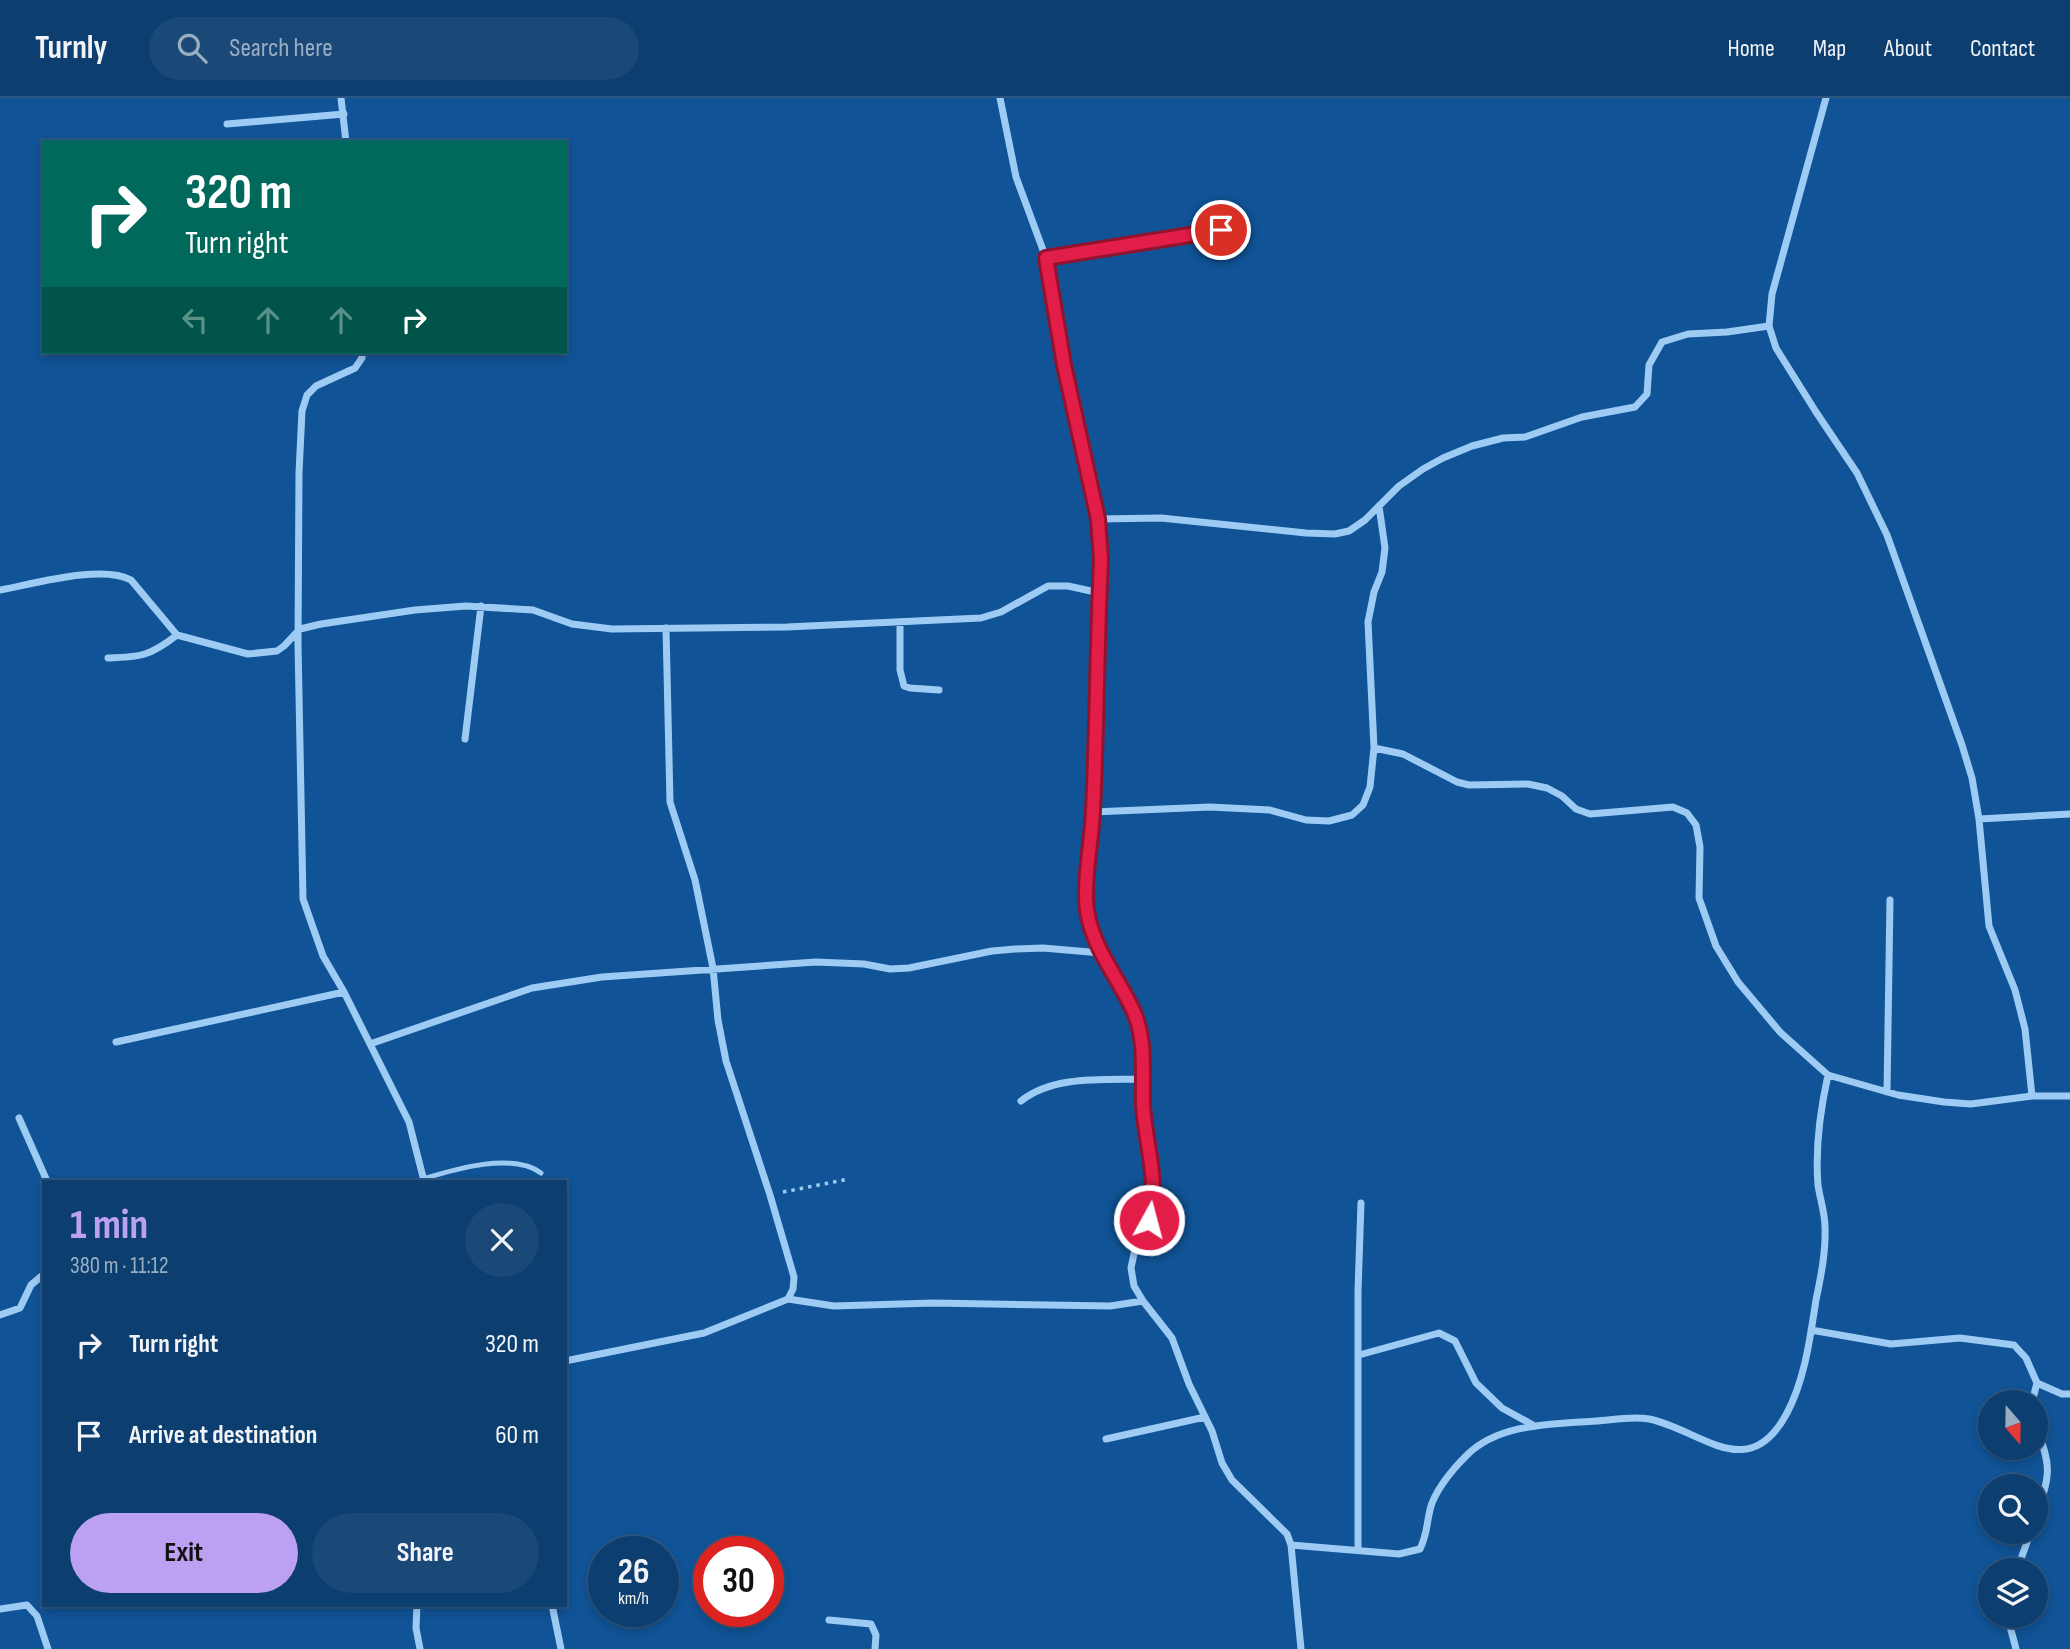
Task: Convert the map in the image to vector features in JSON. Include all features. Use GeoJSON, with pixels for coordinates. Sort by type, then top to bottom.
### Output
{"type":"FeatureCollection","features":[{"type":"Feature","properties":{"kind":"street"},"geometry":{"type":"LineString","coordinates":[[341,98],[346,140]]}},
{"type":"Feature","properties":{"kind":"street"},"geometry":{"type":"LineString","coordinates":[[1000,98],[1016,177],[1046,258],[1064,365],[1098,519],[1100,593],[1093,812],[1086,899],[1089,921],[1101,953],[1132,1007],[1142,1048],[1143,1107],[1154,1203],[1149,1220],[1136,1244],[1131,1268],[1134,1286],[1172,1338],[1222,1463],[1232,1480],[1287,1534],[1291,1545],[1301,1649]]}},
{"type":"Feature","properties":{"kind":"street"},"geometry":{"type":"LineString","coordinates":[[1826,98],[1772,294],[1769,326],[1776,348],[1857,472],[1887,535],[1937,669],[1972,778],[1979,819],[1989,926],[2014,990],[2025,1029],[2032,1096]]}},
{"type":"Feature","properties":{"kind":"street"},"geometry":{"type":"LineString","coordinates":[[227,124],[344,114]]}},
{"type":"Feature","properties":{"kind":"street"},"geometry":{"type":"LineString","coordinates":[[1046,258],[1221,230]]}},
{"type":"Feature","properties":{"kind":"street"},"geometry":{"type":"LineString","coordinates":[[1098,519],[1161,518],[1335,534],[1349,531],[1365,520],[1399,486],[1423,469],[1472,446],[1503,438],[1525,437],[1582,417],[1635,407],[1647,394],[1649,365],[1662,342],[1688,334],[1769,326]]}},
{"type":"Feature","properties":{"kind":"street"},"geometry":{"type":"LineString","coordinates":[[362,354],[355,368],[316,386],[306,395],[302,411],[299,473],[300,820],[303,899],[323,956],[409,1122],[424,1180]]}},
{"type":"Feature","properties":{"kind":"street"},"geometry":{"type":"LineString","coordinates":[[1093,812],[1210,807],[1270,810],[1306,820],[1329,821],[1352,815],[1363,805],[1370,788],[1374,748],[1368,622],[1374,592],[1382,572],[1385,548],[1379,506]]}},
{"type":"Feature","properties":{"kind":"street"},"geometry":{"type":"LineString","coordinates":[[0,590],[79,575],[124,576],[131,580],[177,635],[248,654],[281,649],[300,629],[415,610],[481,606],[533,610],[572,624],[612,629],[786,627],[981,618],[1001,612],[1048,586],[1068,586],[1100,593]]}},
{"type":"Feature","properties":{"kind":"street"},"geometry":{"type":"LineString","coordinates":[[466,739],[481,606]]}},
{"type":"Feature","properties":{"kind":"street"},"geometry":{"type":"LineString","coordinates":[[900,622],[900,670],[904,686],[939,690]]}},
{"type":"Feature","properties":{"kind":"street"},"geometry":{"type":"LineString","coordinates":[[666,628],[670,802],[695,880],[713,968],[718,1020],[726,1061],[794,1277],[788,1300]]}},
{"type":"Feature","properties":{"kind":"street"},"geometry":{"type":"LineString","coordinates":[[108,658],[139,657],[159,650],[177,635]]}},
{"type":"Feature","properties":{"kind":"street"},"geometry":{"type":"LineString","coordinates":[[1374,748],[1404,754],[1457,782],[1469,785],[1528,784],[1547,788],[1562,796],[1576,809],[1590,814],[1673,807],[1687,813],[1696,825],[1700,846],[1699,898],[1717,946],[1738,982],[1780,1032],[1828,1074],[1888,1092],[1971,1104],[2032,1096],[2070,1096]]}},
{"type":"Feature","properties":{"kind":"street"},"geometry":{"type":"LineString","coordinates":[[1979,819],[2070,814]]}},
{"type":"Feature","properties":{"kind":"street"},"geometry":{"type":"LineString","coordinates":[[1888,1092],[1890,900]]}},
{"type":"Feature","properties":{"kind":"street"},"geometry":{"type":"LineString","coordinates":[[370,1044],[532,988],[602,977],[816,962],[864,964],[890,969],[909,968],[1015,949],[1043,948],[1101,953]]}},
{"type":"Feature","properties":{"kind":"street"},"geometry":{"type":"LineString","coordinates":[[116,1042],[344,992]]}},
{"type":"Feature","properties":{"kind":"street"},"geometry":{"type":"LineString","coordinates":[[1291,1545],[1399,1554],[1420,1549],[1427,1535],[1432,1505],[1440,1487],[1466,1455],[1486,1440],[1534,1425],[1648,1419],[1723,1449],[1744,1449],[1759,1444],[1772,1433],[1787,1413],[1802,1374],[1825,1245],[1816,1155],[1828,1074]]}},
{"type":"Feature","properties":{"kind":"street"},"geometry":{"type":"LineString","coordinates":[[1021,1101],[1030,1093],[1058,1085],[1143,1079]]}},
{"type":"Feature","properties":{"kind":"street"},"geometry":{"type":"LineString","coordinates":[[19,1118],[47,1180]]}},
{"type":"Feature","properties":{"kind":"street"},"geometry":{"type":"LineString","coordinates":[[1358,1550],[1358,1291],[1361,1203]]}},
{"type":"Feature","properties":{"kind":"street"},"geometry":{"type":"LineString","coordinates":[[0,1315],[20,1308],[30,1285],[42,1276]]}},
{"type":"Feature","properties":{"kind":"street"},"geometry":{"type":"LineString","coordinates":[[567,1361],[704,1333],[788,1300],[834,1306],[933,1303],[1110,1306],[1143,1301]]}},
{"type":"Feature","properties":{"kind":"street"},"geometry":{"type":"LineString","coordinates":[[1811,1330],[1891,1344],[1959,1338],[2014,1345],[2026,1358],[2037,1383],[2035,1390]]}},
{"type":"Feature","properties":{"kind":"street"},"geometry":{"type":"LineString","coordinates":[[1359,1355],[1439,1333],[1455,1341],[1476,1383],[1502,1408],[1534,1425]]}},
{"type":"Feature","properties":{"kind":"street"},"geometry":{"type":"LineString","coordinates":[[2037,1383],[2062,1394],[2070,1394]]}},
{"type":"Feature","properties":{"kind":"street"},"geometry":{"type":"LineString","coordinates":[[1106,1439],[1205,1417]]}},
{"type":"Feature","properties":{"kind":"street"},"geometry":{"type":"LineString","coordinates":[[0,1609],[27,1605],[37,1616],[48,1649]]}},
{"type":"Feature","properties":{"kind":"street"},"geometry":{"type":"LineString","coordinates":[[417,1607],[416,1628],[420,1649]]}},
{"type":"Feature","properties":{"kind":"street"},"geometry":{"type":"LineString","coordinates":[[552,1607],[561,1649]]}},
{"type":"Feature","properties":{"kind":"street"},"geometry":{"type":"LineString","coordinates":[[829,1619],[871,1624],[876,1635],[875,1649]]}},
{"type":"Feature","properties":{"kind":"street"},"geometry":{"type":"LineString","coordinates":[[2010,1628],[2016,1649]]}},
{"type":"Feature","properties":{"kind":"lane"},"geometry":{"type":"LineString","coordinates":[[424,1180],[457,1168],[499,1164],[520,1163],[541,1172]]}},
{"type":"Feature","properties":{"kind":"path"},"geometry":{"type":"LineString","coordinates":[[770,1195],[849,1180]]}},
{"type":"Feature","properties":{"kind":"route"},"geometry":{"type":"LineString","coordinates":[[1149,1220],[1154,1203],[1143,1107],[1142,1048],[1138,1026],[1132,1007],[1101,953],[1089,921],[1086,899],[1093,812],[1101,560],[1098,519],[1064,365],[1046,258],[1221,230]]}}]}
